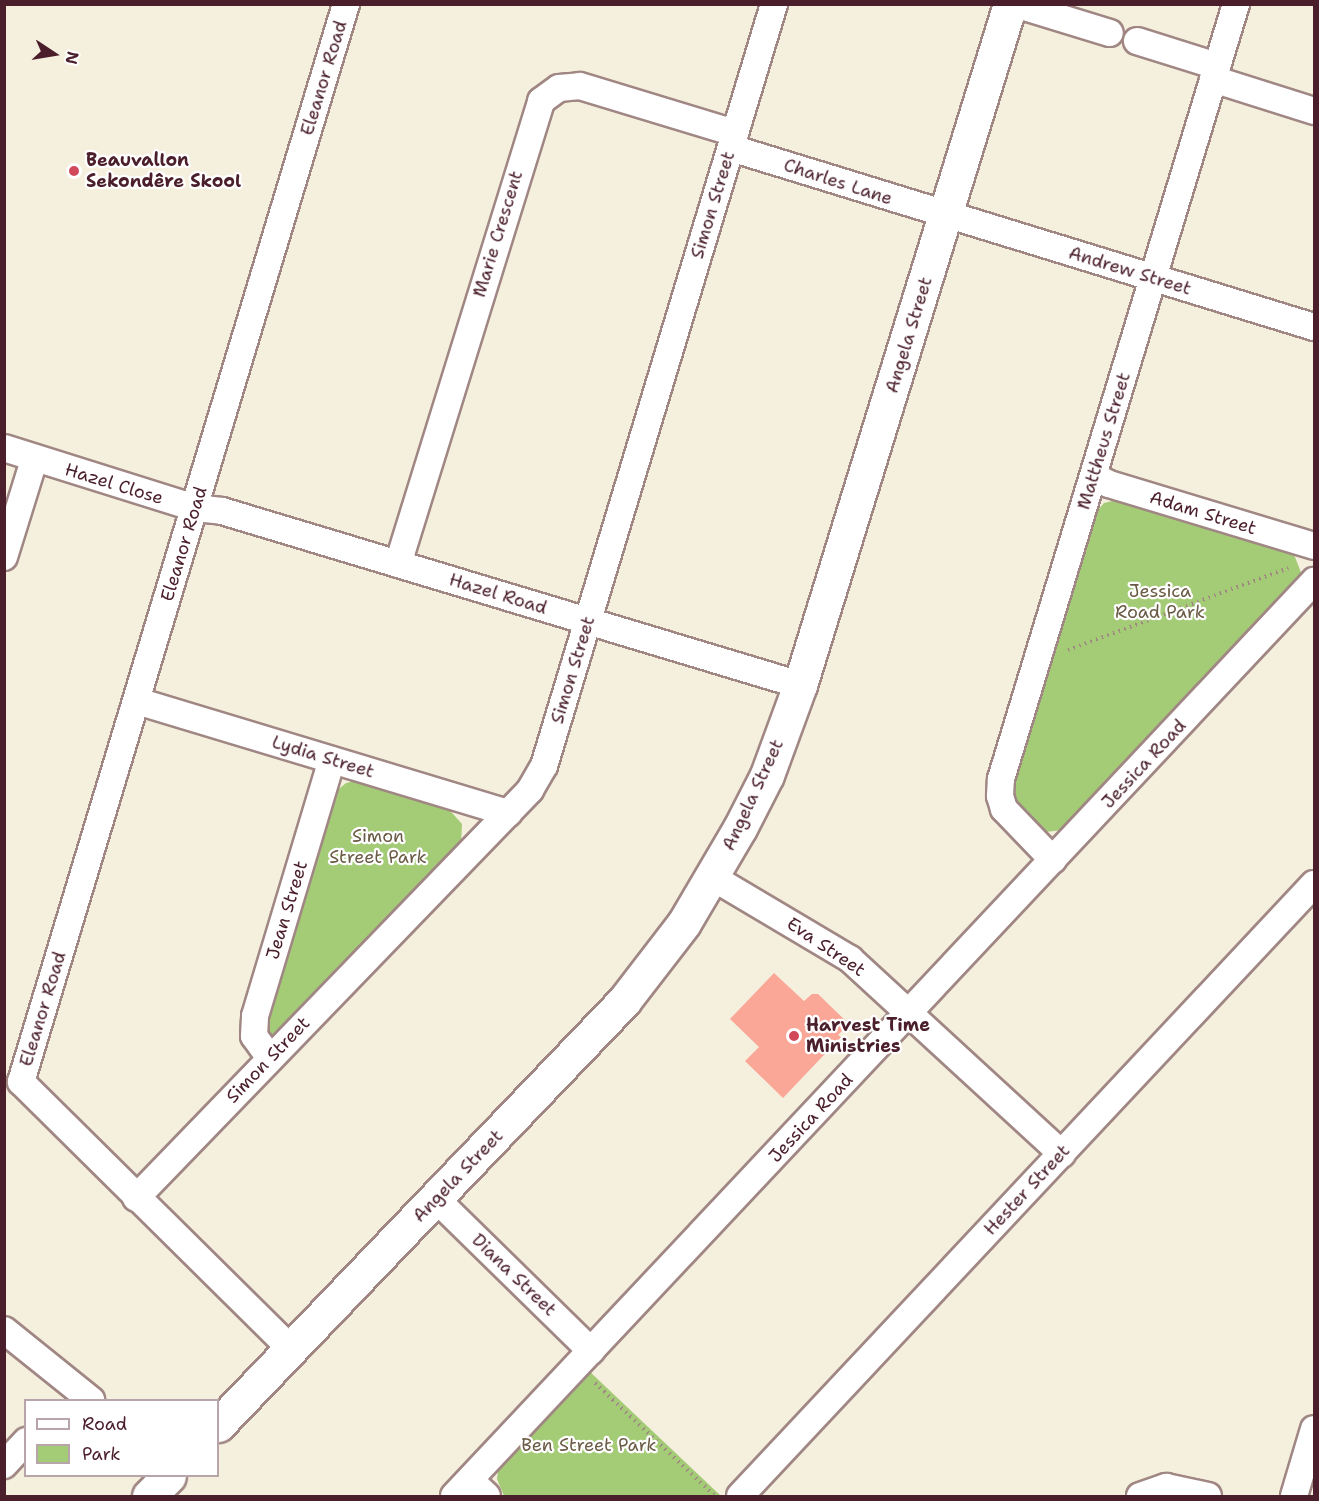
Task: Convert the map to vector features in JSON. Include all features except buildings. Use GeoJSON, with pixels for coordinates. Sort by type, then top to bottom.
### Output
{"type":"FeatureCollection","features":[{"type":"Feature","properties":{"kind":"street","name":"Eleanor Road"},"geometry":{"type":"LineString","coordinates":[[291,1349],[13,1080],[137,701],[346,4]]}},
{"type":"Feature","properties":{"kind":"street","name":"Simon Street"},"geometry":{"type":"LineString","coordinates":[[135,1198],[530,790],[544,766],[774,4]]}},
{"type":"Feature","properties":{"kind":"street"},"geometry":{"type":"LineString","coordinates":[[1012,4],[1110,33]]}},
{"type":"Feature","properties":{"kind":"street","name":"Angela Street"},"geometry":{"type":"LineString","coordinates":[[219,1424],[617,1010],[665,950],[712,877],[767,775],[800,685],[1012,4]]}},
{"type":"Feature","properties":{"kind":"street","name":"Mattheus Street"},"geometry":{"type":"LineString","coordinates":[[1053,860],[1010,818],[1000,796],[1037,661],[1236,4]]}},
{"type":"Feature","properties":{"kind":"street"},"geometry":{"type":"LineString","coordinates":[[1137,41],[1314,111]]}},
{"type":"Feature","properties":{"kind":"street","name":"Marie Crescent"},"geometry":{"type":"LineString","coordinates":[[398,564],[541,101],[559,88],[580,86],[733,141]]}},
{"type":"Feature","properties":{"kind":"street","name":"Charles Lane"},"geometry":{"type":"LineString","coordinates":[[733,141],[946,217]]}},
{"type":"Feature","properties":{"kind":"street","name":"Andrew Street"},"geometry":{"type":"LineString","coordinates":[[946,217],[1314,327]]}},
{"type":"Feature","properties":{"kind":"street","name":"Hazel Close"},"geometry":{"type":"LineString","coordinates":[[4,448],[34,460],[195,508]]}},
{"type":"Feature","properties":{"kind":"street"},"geometry":{"type":"LineString","coordinates":[[4,557],[34,460]]}},
{"type":"Feature","properties":{"kind":"street","name":"Adam Street"},"geometry":{"type":"LineString","coordinates":[[1094,476],[1109,484],[1314,546]]}},
{"type":"Feature","properties":{"kind":"street","name":"Hazel Road"},"geometry":{"type":"LineString","coordinates":[[195,508],[222,511],[800,685]]}},
{"type":"Feature","properties":{"kind":"street","name":"Jessica Road"},"geometry":{"type":"LineString","coordinates":[[470,1491],[584,1358],[1314,581]]}},
{"type":"Feature","properties":{"kind":"street","name":"Lydia Street"},"geometry":{"type":"LineString","coordinates":[[137,701],[508,813]]}},
{"type":"Feature","properties":{"kind":"street","name":"Jean Street"},"geometry":{"type":"LineString","coordinates":[[270,1058],[254,1036],[255,1016],[332,760]]}},
{"type":"Feature","properties":{"kind":"street","name":"Eva Street"},"geometry":{"type":"LineString","coordinates":[[712,877],[850,959],[1062,1154]]}},
{"type":"Feature","properties":{"kind":"street","name":"Hester Street"},"geometry":{"type":"LineString","coordinates":[[740,1497],[1314,884]]}},
{"type":"Feature","properties":{"kind":"street","name":"Diana Street"},"geometry":{"type":"LineString","coordinates":[[436,1199],[584,1358]]}},
{"type":"Feature","properties":{"kind":"street"},"geometry":{"type":"LineString","coordinates":[[4,1330],[76,1396]]}},
{"type":"Feature","properties":{"kind":"street"},"geometry":{"type":"LineString","coordinates":[[1294,1497],[1314,1429]]}},
{"type":"Feature","properties":{"kind":"street"},"geometry":{"type":"LineString","coordinates":[[4,1465],[24,1444]]}},
{"type":"Feature","properties":{"kind":"street"},"geometry":{"type":"LineString","coordinates":[[1140,1497],[1166,1486],[1208,1497]]}},
{"type":"Feature","properties":{"kind":"path"},"geometry":{"type":"LineString","coordinates":[[1037,661],[1292,567]]}},
{"type":"Feature","properties":{"kind":"path"},"geometry":{"type":"LineString","coordinates":[[584,1358],[716,1497]]}},
{"type":"Feature","properties":{"kind":"green space","name":"Jessica Road Park"},"geometry":{"type":"Polygon","coordinates":[[[1121,499],[1293,552],[1302,575],[1063,830],[1045,832],[1025,819],[1011,797],[1012,781],[1093,516],[1104,503],[1121,499]]]}},
{"type":"Feature","properties":{"kind":"green space","name":"Simon Street Park"},"geometry":{"type":"Polygon","coordinates":[[[360,780],[445,805],[462,824],[461,844],[277,1037],[271,1038],[267,1036],[263,1024],[334,793],[346,783],[360,780]]]}},
{"type":"Feature","properties":{"kind":"green space","name":"Ben Street Park"},"geometry":{"type":"Polygon","coordinates":[[[588,1370],[721,1496],[504,1496],[497,1479],[499,1464],[588,1370]]]}},
{"type":"Feature","properties":{"kind":"place","name":"Beauvallon Sekondêre Skool"},"geometry":{"type":"Point","coordinates":[74,171]}},
{"type":"Feature","properties":{"kind":"place","name":"Harvest Time Ministries"},"geometry":{"type":"Point","coordinates":[794,1036]}}]}
